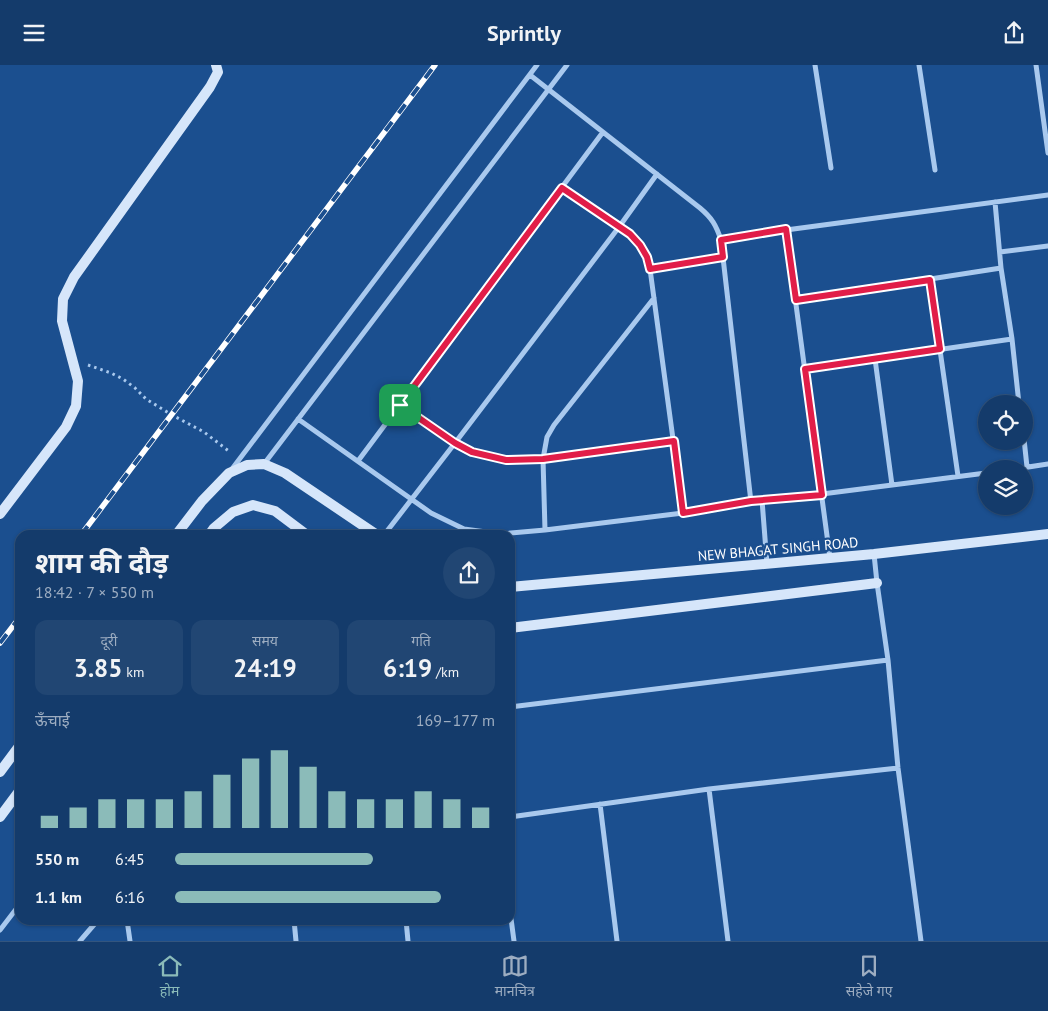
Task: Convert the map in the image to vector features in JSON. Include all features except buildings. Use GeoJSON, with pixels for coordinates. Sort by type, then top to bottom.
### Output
{"type":"FeatureCollection","features":[{"type":"Feature","properties":{"kind":"street"},"geometry":{"type":"LineString","coordinates":[[180,530],[202,501],[240,459],[537,65]]}},
{"type":"Feature","properties":{"kind":"street"},"geometry":{"type":"LineString","coordinates":[[264,463],[567,65]]}},
{"type":"Feature","properties":{"kind":"street"},"geometry":{"type":"LineString","coordinates":[[815,65],[831,168]]}},
{"type":"Feature","properties":{"kind":"street"},"geometry":{"type":"LineString","coordinates":[[919,65],[935,171]]}},
{"type":"Feature","properties":{"kind":"street"},"geometry":{"type":"LineString","coordinates":[[1036,65],[1048,153]]}},
{"type":"Feature","properties":{"kind":"street"},"geometry":{"type":"LineString","coordinates":[[0,514],[66,427],[76,406],[78,381],[62,321],[63,299],[74,277],[210,87],[219,67]]}},
{"type":"Feature","properties":{"kind":"street"},"geometry":{"type":"LineString","coordinates":[[530,75],[700,208],[710,217],[717,228],[721,240],[751,501]]}},
{"type":"Feature","properties":{"kind":"street"},"geometry":{"type":"LineString","coordinates":[[358,461],[603,132]]}},
{"type":"Feature","properties":{"kind":"street"},"geometry":{"type":"LineString","coordinates":[[388,530],[619,227],[657,174]]}},
{"type":"Feature","properties":{"kind":"street"},"geometry":{"type":"LineString","coordinates":[[562,188],[630,234],[640,245],[647,257],[683,513]]}},
{"type":"Feature","properties":{"kind":"street"},"geometry":{"type":"LineString","coordinates":[[721,240],[786,229],[1048,195]]}},
{"type":"Feature","properties":{"kind":"street"},"geometry":{"type":"LineString","coordinates":[[995,202],[1001,269],[1019,395]]}},
{"type":"Feature","properties":{"kind":"street"},"geometry":{"type":"LineString","coordinates":[[786,229],[830,558]]}},
{"type":"Feature","properties":{"kind":"street"},"geometry":{"type":"LineString","coordinates":[[1000,253],[1048,246]]}},
{"type":"Feature","properties":{"kind":"street"},"geometry":{"type":"LineString","coordinates":[[650,269],[723,257]]}},
{"type":"Feature","properties":{"kind":"street"},"geometry":{"type":"LineString","coordinates":[[796,300],[1001,269]]}},
{"type":"Feature","properties":{"kind":"street"},"geometry":{"type":"LineString","coordinates":[[930,280],[958,476]]}},
{"type":"Feature","properties":{"kind":"street"},"geometry":{"type":"LineString","coordinates":[[545,530],[543,459],[548,437],[554,425],[654,298]]}},
{"type":"Feature","properties":{"kind":"street"},"geometry":{"type":"LineString","coordinates":[[805,369],[1012,339]]}},
{"type":"Feature","properties":{"kind":"street"},"geometry":{"type":"LineString","coordinates":[[875,359],[892,485]]}},
{"type":"Feature","properties":{"kind":"street"},"geometry":{"type":"LineString","coordinates":[[400,405],[455,443],[472,452],[506,460],[543,459],[674,441]]}},
{"type":"Feature","properties":{"kind":"street"},"geometry":{"type":"LineString","coordinates":[[298,419],[431,513],[464,529],[471,530]]}},
{"type":"Feature","properties":{"kind":"street"},"geometry":{"type":"LineString","coordinates":[[229,473],[247,465],[264,463],[285,473],[370,530]]}},
{"type":"Feature","properties":{"kind":"street"},"geometry":{"type":"LineString","coordinates":[[1033,466],[1048,464]]}},
{"type":"Feature","properties":{"kind":"street"},"geometry":{"type":"LineString","coordinates":[[515,533],[683,513],[751,501],[822,495],[978,474]]}},
{"type":"Feature","properties":{"kind":"street"},"geometry":{"type":"LineString","coordinates":[[762,500],[767,564]]}},
{"type":"Feature","properties":{"kind":"street"},"geometry":{"type":"LineString","coordinates":[[213,530],[233,512],[253,505],[275,511],[300,530]]}},
{"type":"Feature","properties":{"kind":"street","name":"NEW BHAGAT SINGH ROAD"},"geometry":{"type":"LineString","coordinates":[[515,587],[874,554],[1048,535]]}},
{"type":"Feature","properties":{"kind":"street"},"geometry":{"type":"LineString","coordinates":[[874,554],[888,660],[898,768],[921,941]]}},
{"type":"Feature","properties":{"kind":"street"},"geometry":{"type":"LineString","coordinates":[[515,627],[877,583]]}},
{"type":"Feature","properties":{"kind":"street"},"geometry":{"type":"LineString","coordinates":[[515,706],[888,660]]}},
{"type":"Feature","properties":{"kind":"street"},"geometry":{"type":"LineString","coordinates":[[0,772],[15,752]]}},
{"type":"Feature","properties":{"kind":"street"},"geometry":{"type":"LineString","coordinates":[[515,816],[709,789],[898,768]]}},
{"type":"Feature","properties":{"kind":"street"},"geometry":{"type":"LineString","coordinates":[[709,789],[728,941]]}},
{"type":"Feature","properties":{"kind":"street"},"geometry":{"type":"LineString","coordinates":[[0,817],[15,797]]}},
{"type":"Feature","properties":{"kind":"street"},"geometry":{"type":"LineString","coordinates":[[600,804],[617,941]]}},
{"type":"Feature","properties":{"kind":"street"},"geometry":{"type":"LineString","coordinates":[[0,930],[15,910]]}},
{"type":"Feature","properties":{"kind":"street"},"geometry":{"type":"LineString","coordinates":[[80,941],[94,925]]}},
{"type":"Feature","properties":{"kind":"street"},"geometry":{"type":"LineString","coordinates":[[128,925],[130,941]]}},
{"type":"Feature","properties":{"kind":"street"},"geometry":{"type":"LineString","coordinates":[[294,925],[296,941]]}},
{"type":"Feature","properties":{"kind":"street"},"geometry":{"type":"LineString","coordinates":[[406,925],[408,941]]}},
{"type":"Feature","properties":{"kind":"street"},"geometry":{"type":"LineString","coordinates":[[512,925],[514,941]]}},
{"type":"Feature","properties":{"kind":"path"},"geometry":{"type":"LineString","coordinates":[[72,361],[96,367],[123,379],[146,399],[204,432],[240,459]]}},
{"type":"Feature","properties":{"kind":"railway"},"geometry":{"type":"LineString","coordinates":[[85,530],[435,65]]}},
{"type":"Feature","properties":{"kind":"railway"},"geometry":{"type":"LineString","coordinates":[[0,643],[15,624]]}},
{"type":"Feature","properties":{"kind":"route"},"geometry":{"type":"LineString","coordinates":[[562,188],[630,234],[640,245],[647,257],[650,269],[723,257],[721,240],[786,229],[796,300],[930,280],[940,349],[805,369],[822,495],[751,501],[683,513],[674,441],[543,459],[506,460],[472,452],[455,443],[400,405],[562,188]]}}]}
